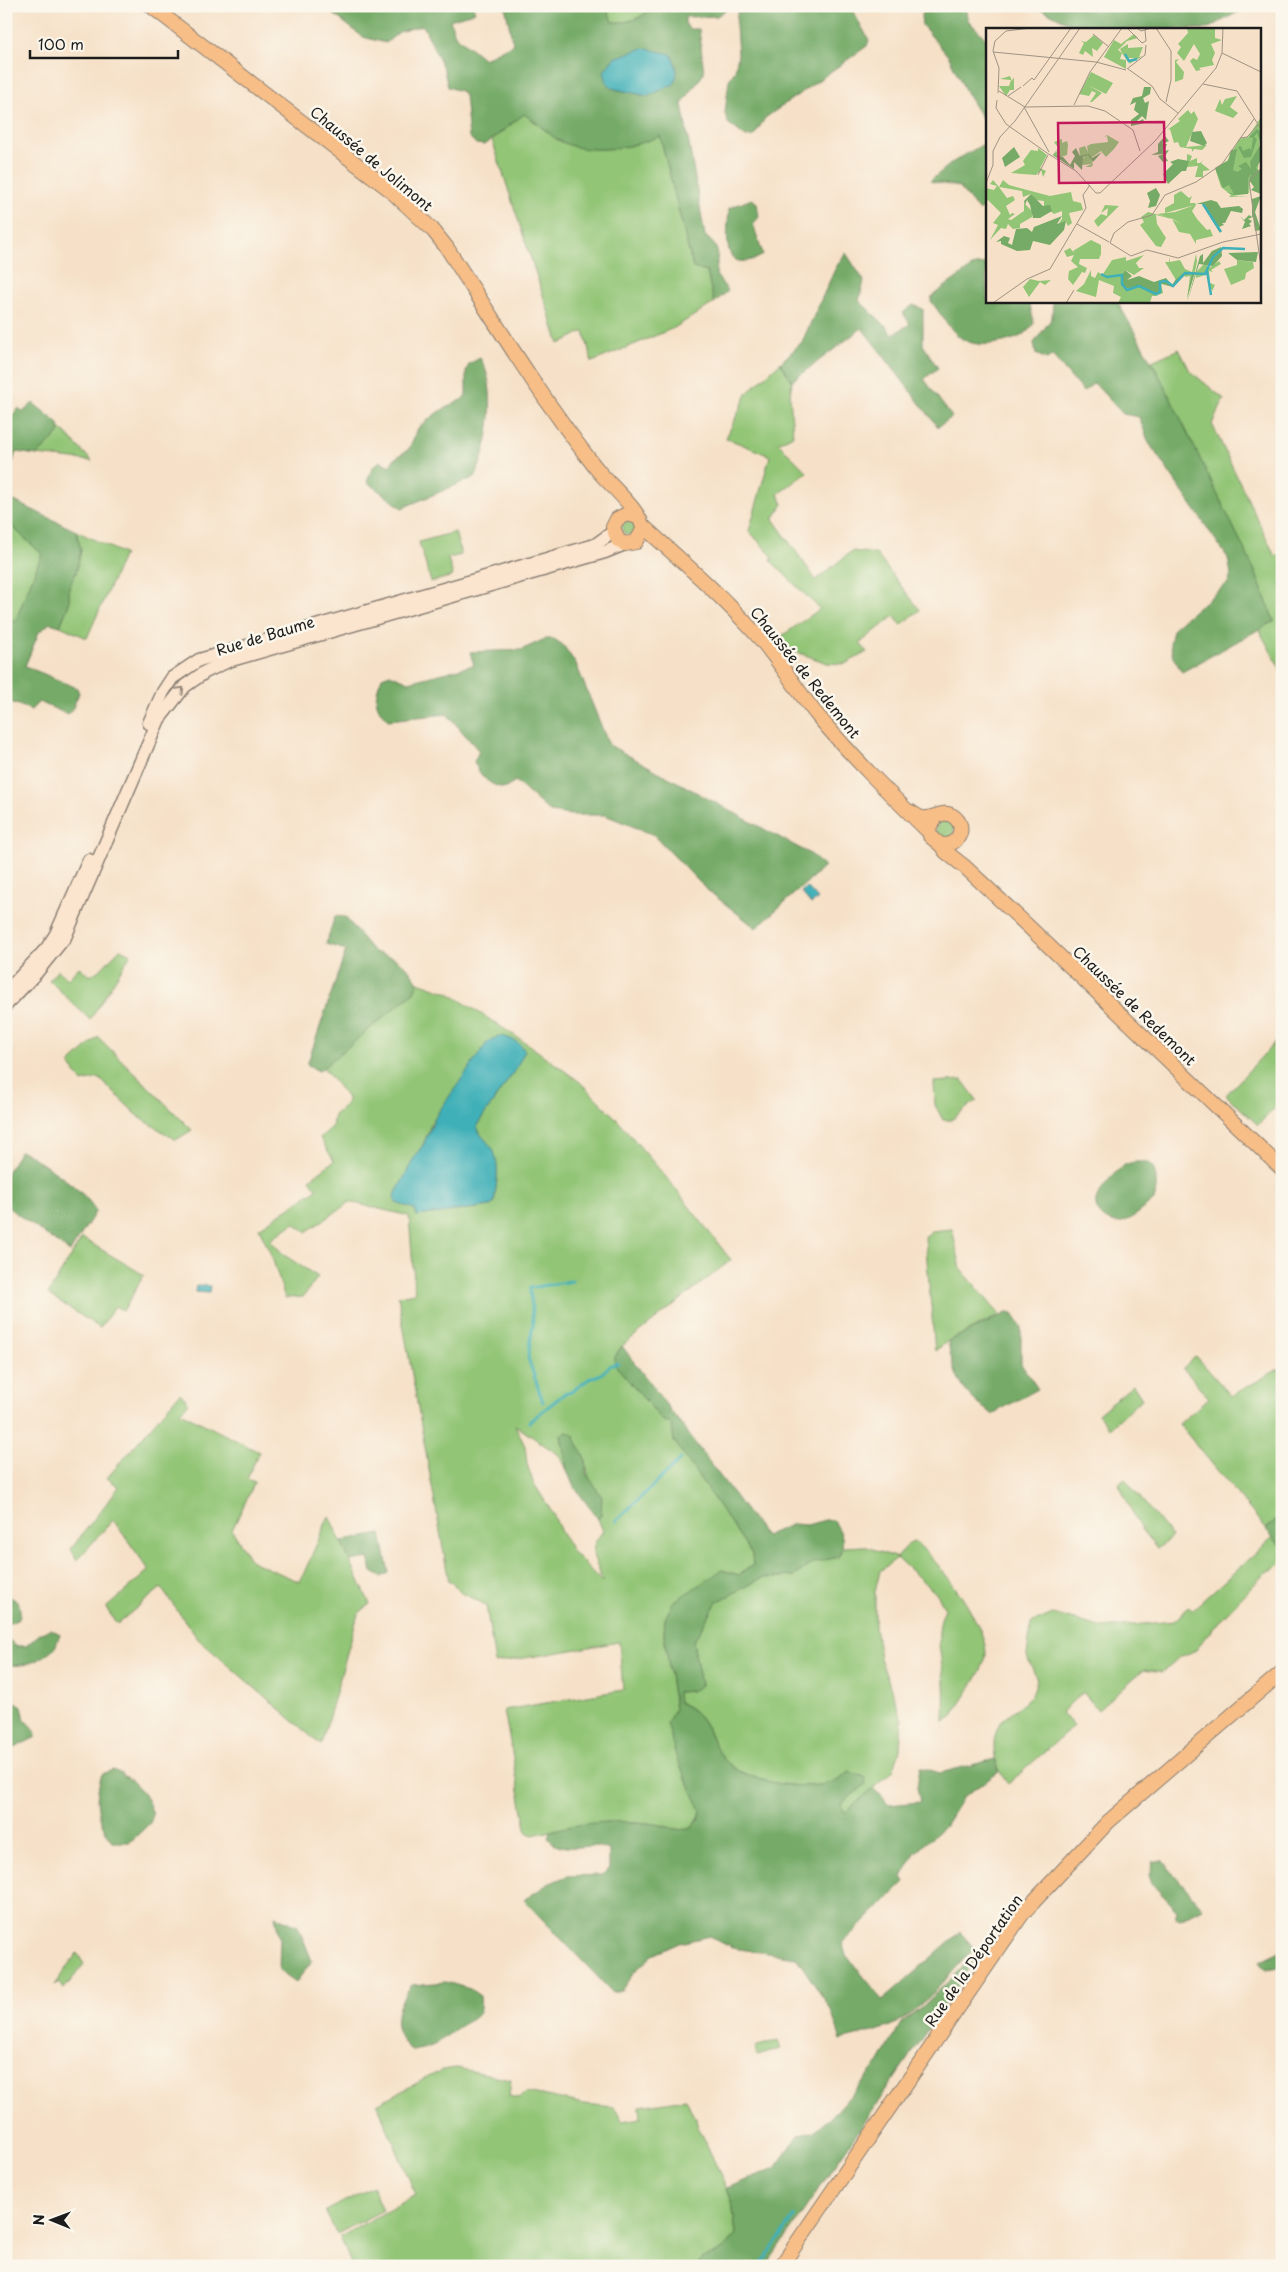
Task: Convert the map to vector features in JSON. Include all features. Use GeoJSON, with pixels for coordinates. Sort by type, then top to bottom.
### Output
{"type":"FeatureCollection","features":[{"type":"Feature","properties":{"kind":"main road","name":"Chaussée de Jolimont"},"geometry":{"type":"LineString","coordinates":[[150,6],[364,169],[400,198],[432,229],[447,248],[552,409],[640,522]]}},
{"type":"Feature","properties":{"kind":"main road","name":"Chaussée de Jolimont"},"geometry":{"type":"LineString","coordinates":[[600,473],[619,517]]}},
{"type":"Feature","properties":{"kind":"main road"},"geometry":{"type":"LineString","coordinates":[[626,514],[640,522],[642,535],[631,543],[618,540],[613,532],[615,521],[626,514]]}},
{"type":"Feature","properties":{"kind":"main road","name":"Chaussée de Redemont"},"geometry":{"type":"LineString","coordinates":[[640,522],[710,585],[753,630],[818,716],[882,786],[929,832]]}},
{"type":"Feature","properties":{"kind":"main road","name":"Rue de Baume"},"geometry":{"type":"LineString","coordinates":[[6,992],[47,948],[56,934],[163,692],[176,674],[200,660],[595,545],[613,532]]}},
{"type":"Feature","properties":{"kind":"main road","name":"Chaussée de Redemont"},"geometry":{"type":"LineString","coordinates":[[631,543],[648,543],[676,556]]}},
{"type":"Feature","properties":{"kind":"main road","name":"Rue de Baume"},"geometry":{"type":"LineString","coordinates":[[6,1005],[54,953],[65,936],[154,728],[179,692],[191,681],[228,661],[631,543]]}},
{"type":"Feature","properties":{"kind":"main road"},"geometry":{"type":"LineString","coordinates":[[908,811],[922,818],[946,814],[956,818],[961,829],[956,840],[949,845],[941,845],[933,840],[929,832],[930,823],[936,816]]}},
{"type":"Feature","properties":{"kind":"main road","name":"Chaussée de Redemont"},"geometry":{"type":"LineString","coordinates":[[956,840],[965,867]]}},
{"type":"Feature","properties":{"kind":"main road","name":"Chaussée de Redemont"},"geometry":{"type":"LineString","coordinates":[[941,845],[946,852],[965,867],[1282,1169]]}},
{"type":"Feature","properties":{"kind":"main road","name":"Rue de la Déportation"},"geometry":{"type":"LineString","coordinates":[[781,2266],[1023,1913],[1108,1822],[1278,1677]]}},
{"type":"Feature","properties":{"kind":"green space"},"geometry":{"type":"Polygon","coordinates":[[[323,6],[473,6],[475,12],[450,20],[455,35],[484,59],[513,44],[505,6],[605,6],[613,22],[618,22],[637,18],[649,10],[649,6],[731,6],[717,16],[685,17],[685,23],[689,29],[699,29],[704,73],[682,104],[705,236],[716,249],[716,275],[728,291],[714,303],[707,272],[693,268],[660,136],[620,148],[591,149],[577,147],[564,143],[552,136],[524,114],[485,145],[476,144],[469,137],[465,95],[448,87],[444,70],[423,25],[399,32],[386,43],[363,37],[323,6]],[[628,54],[614,58],[607,83],[615,89],[648,96],[628,54]]]}},
{"type":"Feature","properties":{"kind":"green space"},"geometry":{"type":"Polygon","coordinates":[[[605,6],[649,6],[649,10],[633,20],[613,22],[605,6]]]}},
{"type":"Feature","properties":{"kind":"green space"},"geometry":{"type":"Polygon","coordinates":[[[738,6],[850,6],[869,40],[867,46],[765,118],[754,136],[746,137],[728,123],[725,113],[729,80],[735,71],[738,55],[736,25],[738,6]]]}},
{"type":"Feature","properties":{"kind":"green space"},"geometry":{"type":"Polygon","coordinates":[[[928,6],[965,6],[968,20],[986,39],[986,124],[967,94],[949,57],[922,25],[921,16],[928,6]]]}},
{"type":"Feature","properties":{"kind":"green space"},"geometry":{"type":"Polygon","coordinates":[[[1035,6],[1249,6],[1209,28],[1079,28],[1035,6]]]}},
{"type":"Feature","properties":{"kind":"green space"},"geometry":{"type":"Polygon","coordinates":[[[524,114],[552,135],[581,146],[594,148],[621,147],[660,135],[693,268],[707,272],[714,303],[674,328],[592,362],[584,331],[559,344],[492,140],[524,114]]]}},
{"type":"Feature","properties":{"kind":"green space"},"geometry":{"type":"Polygon","coordinates":[[[986,143],[986,206],[979,211],[959,187],[930,181],[953,162],[986,143]]]}},
{"type":"Feature","properties":{"kind":"green space"},"geometry":{"type":"Polygon","coordinates":[[[752,199],[757,203],[759,217],[753,224],[763,254],[753,260],[737,260],[732,257],[729,250],[727,232],[729,208],[752,199]]]}},
{"type":"Feature","properties":{"kind":"green space"},"geometry":{"type":"Polygon","coordinates":[[[846,253],[864,281],[859,301],[885,325],[892,335],[910,324],[903,313],[913,305],[923,309],[923,345],[938,368],[924,379],[952,417],[938,427],[862,328],[792,381],[780,363],[802,342],[836,267],[846,253]]]}},
{"type":"Feature","properties":{"kind":"green space"},"geometry":{"type":"Polygon","coordinates":[[[986,264],[986,302],[1029,302],[1034,323],[1025,334],[1003,342],[988,344],[977,344],[967,341],[953,330],[931,301],[932,296],[975,265],[986,264]]]}},
{"type":"Feature","properties":{"kind":"green space"},"geometry":{"type":"Polygon","coordinates":[[[1053,302],[1118,302],[1161,379],[1254,569],[1274,621],[1182,672],[1173,657],[1170,643],[1174,627],[1228,583],[1231,574],[1228,558],[1149,443],[1139,417],[1123,414],[1094,383],[1083,392],[1052,355],[1047,359],[1036,354],[1034,343],[1052,318],[1053,302]]]}},
{"type":"Feature","properties":{"kind":"green space"},"geometry":{"type":"Polygon","coordinates":[[[1179,349],[1190,371],[1224,399],[1212,424],[1275,556],[1282,553],[1282,672],[1258,628],[1274,621],[1256,574],[1152,361],[1179,349]]]}},
{"type":"Feature","properties":{"kind":"green space"},"geometry":{"type":"Polygon","coordinates":[[[480,358],[486,370],[489,385],[490,417],[484,450],[475,477],[402,508],[367,482],[372,468],[380,461],[390,466],[394,459],[409,449],[418,428],[438,412],[463,399],[466,395],[466,371],[469,364],[480,358]]]}},
{"type":"Feature","properties":{"kind":"green space"},"geometry":{"type":"Polygon","coordinates":[[[780,363],[792,381],[790,396],[793,435],[778,443],[807,472],[778,494],[783,504],[773,519],[816,580],[852,551],[876,554],[920,610],[901,625],[894,616],[860,643],[867,652],[845,664],[827,663],[772,643],[820,609],[771,561],[773,557],[749,531],[770,456],[726,438],[748,392],[780,363]]]}},
{"type":"Feature","properties":{"kind":"green space"},"geometry":{"type":"Polygon","coordinates":[[[33,403],[59,424],[60,432],[37,455],[16,452],[6,483],[6,421],[19,408],[23,412],[33,403]]]}},
{"type":"Feature","properties":{"kind":"green space"},"geometry":{"type":"Polygon","coordinates":[[[60,428],[92,461],[37,455],[58,435],[60,428]]]}},
{"type":"Feature","properties":{"kind":"green space"},"geometry":{"type":"Polygon","coordinates":[[[6,497],[76,531],[81,550],[76,573],[69,586],[69,604],[60,626],[50,623],[39,632],[25,666],[77,688],[79,693],[71,712],[67,714],[39,702],[31,710],[11,702],[6,710],[6,615],[15,622],[42,554],[6,521],[6,497]]]}},
{"type":"Feature","properties":{"kind":"green space"},"geometry":{"type":"Polygon","coordinates":[[[6,521],[42,554],[15,622],[6,615],[6,521]]]}},
{"type":"Feature","properties":{"kind":"green space"},"geometry":{"type":"Polygon","coordinates":[[[626,521],[632,521],[636,528],[632,535],[626,535],[622,531],[622,525],[626,521]]]}},
{"type":"Feature","properties":{"kind":"green space"},"geometry":{"type":"Polygon","coordinates":[[[76,531],[124,554],[87,638],[60,626],[69,604],[69,586],[76,573],[81,550],[76,531]]]}},
{"type":"Feature","properties":{"kind":"green space"},"geometry":{"type":"Polygon","coordinates":[[[455,532],[461,555],[448,558],[453,576],[431,582],[419,542],[455,532]]]}},
{"type":"Feature","properties":{"kind":"green space"},"geometry":{"type":"Polygon","coordinates":[[[545,639],[554,639],[563,645],[576,664],[609,745],[812,855],[824,867],[756,928],[706,889],[654,835],[605,815],[571,815],[550,812],[515,781],[506,788],[486,780],[474,762],[479,751],[447,714],[388,720],[377,705],[376,695],[382,677],[390,674],[409,682],[474,665],[470,652],[521,650],[545,639]]]}},
{"type":"Feature","properties":{"kind":"green space"},"geometry":{"type":"Polygon","coordinates":[[[945,821],[951,824],[954,830],[951,836],[945,839],[939,836],[936,830],[939,824],[945,821]]]}},
{"type":"Feature","properties":{"kind":"green space"},"geometry":{"type":"Polygon","coordinates":[[[335,916],[345,917],[374,952],[394,958],[407,967],[418,982],[414,992],[319,1071],[307,1065],[346,950],[326,944],[335,916]]]}},
{"type":"Feature","properties":{"kind":"green space"},"geometry":{"type":"Polygon","coordinates":[[[120,949],[131,954],[90,1020],[49,980],[58,970],[68,979],[79,967],[90,976],[101,969],[120,949]]]}},
{"type":"Feature","properties":{"kind":"green space"},"geometry":{"type":"Polygon","coordinates":[[[418,982],[449,993],[529,1045],[580,1082],[614,1116],[670,1182],[731,1260],[622,1346],[614,1358],[672,1426],[674,1441],[752,1554],[753,1565],[739,1575],[722,1570],[665,1619],[664,1634],[675,1709],[677,1760],[701,1810],[694,1825],[689,1828],[676,1829],[640,1822],[609,1822],[594,1823],[533,1835],[527,1833],[504,1710],[623,1690],[619,1642],[495,1663],[486,1605],[460,1592],[452,1582],[449,1582],[398,1296],[415,1293],[409,1216],[350,1202],[306,1232],[294,1223],[270,1240],[284,1255],[318,1277],[303,1297],[285,1298],[272,1257],[259,1228],[317,1189],[310,1179],[334,1161],[320,1138],[332,1127],[334,1115],[346,1105],[347,1098],[323,1067],[414,992],[418,982]],[[515,1070],[460,1084],[431,1124],[423,1146],[394,1197],[414,1209],[417,1216],[490,1206],[494,1203],[497,1175],[496,1161],[491,1148],[479,1132],[477,1125],[515,1070]],[[515,1425],[525,1446],[527,1464],[533,1482],[573,1552],[602,1582],[593,1551],[597,1539],[603,1531],[598,1519],[601,1514],[586,1467],[586,1461],[561,1435],[567,1470],[559,1455],[515,1425]]]}},
{"type":"Feature","properties":{"kind":"green space"},"geometry":{"type":"Polygon","coordinates":[[[1282,1035],[1282,1101],[1258,1125],[1226,1095],[1282,1035]]]}},
{"type":"Feature","properties":{"kind":"green space"},"geometry":{"type":"Polygon","coordinates":[[[98,1037],[192,1130],[176,1140],[139,1117],[99,1078],[82,1082],[69,1064],[98,1037]]]}},
{"type":"Feature","properties":{"kind":"green space"},"geometry":{"type":"Polygon","coordinates":[[[962,1080],[977,1100],[951,1120],[943,1120],[935,1105],[934,1082],[962,1080]]]}},
{"type":"Feature","properties":{"kind":"green space"},"geometry":{"type":"Polygon","coordinates":[[[20,1151],[27,1153],[74,1186],[96,1211],[70,1252],[6,1206],[6,1174],[20,1151]]]}},
{"type":"Feature","properties":{"kind":"green space"},"geometry":{"type":"Polygon","coordinates":[[[1134,1162],[1149,1162],[1154,1170],[1156,1180],[1154,1200],[1126,1221],[1117,1223],[1108,1221],[1100,1214],[1096,1206],[1097,1197],[1100,1192],[1117,1171],[1125,1165],[1134,1162]]]}},
{"type":"Feature","properties":{"kind":"green space"},"geometry":{"type":"Polygon","coordinates":[[[952,1229],[961,1269],[1000,1315],[948,1341],[935,1351],[925,1237],[931,1231],[952,1229]]]}},
{"type":"Feature","properties":{"kind":"green space"},"geometry":{"type":"Polygon","coordinates":[[[82,1238],[144,1275],[123,1311],[115,1306],[100,1328],[48,1294],[82,1238]]]}},
{"type":"Feature","properties":{"kind":"green space"},"geometry":{"type":"Polygon","coordinates":[[[1007,1313],[1013,1314],[1021,1326],[1021,1364],[1038,1389],[992,1414],[973,1399],[961,1383],[953,1365],[948,1341],[1007,1313]]]}},
{"type":"Feature","properties":{"kind":"green space"},"geometry":{"type":"Polygon","coordinates":[[[622,1346],[765,1536],[793,1524],[807,1525],[825,1520],[833,1520],[843,1542],[838,1557],[812,1563],[795,1576],[762,1578],[717,1602],[693,1642],[701,1685],[692,1691],[677,1692],[678,1702],[696,1713],[724,1759],[745,1774],[774,1783],[789,1785],[804,1786],[829,1783],[849,1772],[865,1777],[866,1784],[841,1804],[845,1813],[873,1788],[889,1805],[920,1802],[917,1787],[920,1767],[940,1773],[995,1759],[999,1772],[963,1797],[945,1826],[915,1853],[902,1877],[905,1882],[842,1943],[846,1955],[883,2000],[960,1932],[974,1948],[922,2004],[903,2019],[889,2026],[841,2040],[830,2008],[796,1957],[732,1948],[709,1936],[680,1943],[653,1955],[634,1972],[621,1991],[613,1993],[524,1900],[548,1884],[567,1876],[603,1875],[609,1868],[609,1850],[596,1846],[564,1847],[548,1838],[550,1831],[575,1825],[615,1822],[642,1822],[680,1830],[692,1827],[698,1821],[701,1810],[677,1760],[667,1723],[675,1709],[664,1634],[665,1619],[673,1602],[722,1570],[739,1575],[753,1565],[752,1554],[674,1441],[672,1426],[669,1422],[663,1421],[615,1365],[614,1358],[622,1346]]]}},
{"type":"Feature","properties":{"kind":"green space"},"geometry":{"type":"Polygon","coordinates":[[[1196,1356],[1231,1396],[1282,1367],[1282,1514],[1266,1529],[1179,1424],[1209,1398],[1183,1368],[1196,1356]]]}},
{"type":"Feature","properties":{"kind":"green space"},"geometry":{"type":"Polygon","coordinates":[[[1133,1385],[1142,1399],[1109,1428],[1098,1414],[1133,1385]]]}},
{"type":"Feature","properties":{"kind":"green space"},"geometry":{"type":"Polygon","coordinates":[[[180,1393],[189,1403],[180,1412],[259,1452],[247,1479],[255,1482],[232,1530],[251,1561],[300,1582],[329,1516],[370,1604],[358,1614],[321,1745],[198,1639],[161,1588],[117,1624],[106,1608],[149,1570],[113,1520],[77,1560],[71,1549],[119,1487],[107,1478],[180,1393]]]}},
{"type":"Feature","properties":{"kind":"green space"},"geometry":{"type":"Polygon","coordinates":[[[567,1432],[573,1434],[586,1461],[586,1473],[602,1497],[601,1514],[598,1519],[573,1485],[567,1470],[561,1435],[567,1432]]]}},
{"type":"Feature","properties":{"kind":"green space"},"geometry":{"type":"Polygon","coordinates":[[[1125,1479],[1172,1537],[1157,1549],[1140,1528],[1119,1484],[1125,1479]]]}},
{"type":"Feature","properties":{"kind":"green space"},"geometry":{"type":"Polygon","coordinates":[[[1282,1514],[1282,1548],[1266,1529],[1282,1514]]]}},
{"type":"Feature","properties":{"kind":"green space"},"geometry":{"type":"Polygon","coordinates":[[[381,1534],[389,1573],[381,1577],[372,1572],[369,1558],[350,1561],[341,1541],[381,1534]]]}},
{"type":"Feature","properties":{"kind":"green space"},"geometry":{"type":"Polygon","coordinates":[[[1273,1537],[1282,1548],[1282,1562],[1276,1568],[1266,1572],[1221,1619],[1196,1650],[1180,1657],[1162,1672],[1144,1669],[1098,1710],[1083,1692],[1061,1712],[1074,1726],[1008,1784],[1003,1778],[997,1763],[994,1740],[999,1725],[1029,1698],[1037,1680],[1027,1656],[1031,1623],[1053,1614],[1103,1628],[1174,1621],[1189,1607],[1192,1610],[1273,1537]]]}},
{"type":"Feature","properties":{"kind":"green space"},"geometry":{"type":"Polygon","coordinates":[[[914,1541],[936,1562],[949,1578],[981,1632],[985,1648],[985,1660],[979,1674],[952,1717],[944,1722],[944,1682],[939,1636],[941,1618],[945,1609],[938,1595],[897,1558],[909,1543],[914,1541]]]}},
{"type":"Feature","properties":{"kind":"green space"},"geometry":{"type":"Polygon","coordinates":[[[864,1546],[897,1558],[880,1571],[875,1592],[875,1627],[880,1658],[902,1720],[900,1750],[893,1771],[844,1814],[841,1804],[865,1784],[849,1772],[829,1783],[804,1786],[774,1783],[758,1779],[733,1767],[718,1751],[701,1719],[695,1712],[678,1702],[676,1692],[692,1691],[701,1685],[693,1642],[717,1602],[762,1578],[795,1576],[812,1563],[838,1557],[843,1547],[864,1546]]]}},
{"type":"Feature","properties":{"kind":"green space"},"geometry":{"type":"Polygon","coordinates":[[[6,1596],[17,1601],[20,1611],[19,1619],[6,1625],[6,1596]]]}},
{"type":"Feature","properties":{"kind":"green space"},"geometry":{"type":"Polygon","coordinates":[[[51,1629],[60,1634],[54,1649],[49,1653],[38,1660],[25,1664],[6,1664],[6,1636],[15,1646],[26,1646],[41,1633],[51,1629]]]}},
{"type":"Feature","properties":{"kind":"green space"},"geometry":{"type":"Polygon","coordinates":[[[13,1700],[22,1706],[25,1720],[35,1731],[36,1737],[14,1748],[6,1746],[6,1703],[13,1700]]]}},
{"type":"Feature","properties":{"kind":"green space"},"geometry":{"type":"Polygon","coordinates":[[[113,1770],[127,1777],[139,1788],[147,1800],[153,1815],[150,1823],[130,1842],[112,1842],[103,1825],[98,1809],[97,1801],[102,1774],[113,1770]]]}},
{"type":"Feature","properties":{"kind":"green space"},"geometry":{"type":"Polygon","coordinates":[[[1162,1860],[1203,1908],[1180,1920],[1176,1918],[1178,1911],[1152,1884],[1149,1875],[1153,1862],[1162,1860]]]}},
{"type":"Feature","properties":{"kind":"green space"},"geometry":{"type":"Polygon","coordinates":[[[275,1916],[298,1926],[312,1961],[296,1982],[279,1970],[280,1939],[275,1916]]]}},
{"type":"Feature","properties":{"kind":"green space"},"geometry":{"type":"Polygon","coordinates":[[[984,1947],[766,2266],[697,2266],[705,2257],[718,2253],[723,2249],[736,2234],[732,2200],[727,2188],[775,2168],[798,2136],[814,2131],[829,2120],[880,2062],[901,2023],[921,2008],[984,1947]]]}},
{"type":"Feature","properties":{"kind":"green space"},"geometry":{"type":"Polygon","coordinates":[[[1282,1950],[1282,1966],[1266,1969],[1259,1961],[1282,1950]]]}},
{"type":"Feature","properties":{"kind":"green space"},"geometry":{"type":"Polygon","coordinates":[[[77,1953],[84,1964],[64,1989],[59,1982],[54,1985],[77,1953]]]}},
{"type":"Feature","properties":{"kind":"green space"},"geometry":{"type":"Polygon","coordinates":[[[446,1982],[470,1989],[480,1996],[478,2014],[437,2043],[412,2051],[400,2035],[397,2027],[398,2010],[401,2002],[412,1985],[446,1982]]]}},
{"type":"Feature","properties":{"kind":"green space"},"geometry":{"type":"Polygon","coordinates":[[[778,2040],[781,2049],[758,2056],[755,2047],[778,2040]]]}},
{"type":"Feature","properties":{"kind":"green space"},"geometry":{"type":"Polygon","coordinates":[[[457,2068],[511,2079],[509,2096],[518,2098],[527,2092],[584,2104],[614,2107],[622,2121],[641,2118],[640,2106],[686,2099],[732,2200],[736,2234],[723,2249],[718,2253],[705,2257],[697,2266],[352,2266],[340,2237],[416,2195],[377,2104],[442,2070],[457,2068]]]}},
{"type":"Feature","properties":{"kind":"green space"},"geometry":{"type":"Polygon","coordinates":[[[373,2187],[383,2210],[337,2234],[325,2211],[373,2187]]]}},
{"type":"Feature","properties":{"kind":"water"},"geometry":{"type":"Polygon","coordinates":[[[643,48],[671,54],[677,69],[674,84],[648,96],[615,89],[607,83],[604,71],[614,58],[643,48]]]}},
{"type":"Feature","properties":{"kind":"water"},"geometry":{"type":"Polygon","coordinates":[[[807,887],[818,899],[811,904],[801,892],[807,887]]]}},
{"type":"Feature","properties":{"kind":"water"},"geometry":{"type":"Polygon","coordinates":[[[498,1036],[513,1040],[525,1051],[515,1070],[477,1125],[481,1135],[495,1154],[497,1175],[494,1203],[490,1206],[417,1216],[414,1209],[396,1203],[394,1197],[415,1156],[423,1145],[437,1114],[487,1043],[498,1036]]]}},
{"type":"Feature","properties":{"kind":"water"},"geometry":{"type":"Polygon","coordinates":[[[196,1285],[210,1286],[209,1293],[195,1292],[196,1285]]]}},
{"type":"Feature","properties":{"kind":"waterway"},"geometry":{"type":"LineString","coordinates":[[543,1402],[528,1358],[533,1324],[530,1288],[572,1281]]}},
{"type":"Feature","properties":{"kind":"waterway"},"geometry":{"type":"LineString","coordinates":[[529,1422],[564,1394],[571,1392],[589,1379],[601,1374],[611,1365],[618,1363]]}},
{"type":"Feature","properties":{"kind":"waterway"},"geometry":{"type":"LineString","coordinates":[[616,1521],[681,1459]]}},
{"type":"Feature","properties":{"kind":"waterway"},"geometry":{"type":"LineString","coordinates":[[760,2266],[795,2216]]}}]}
